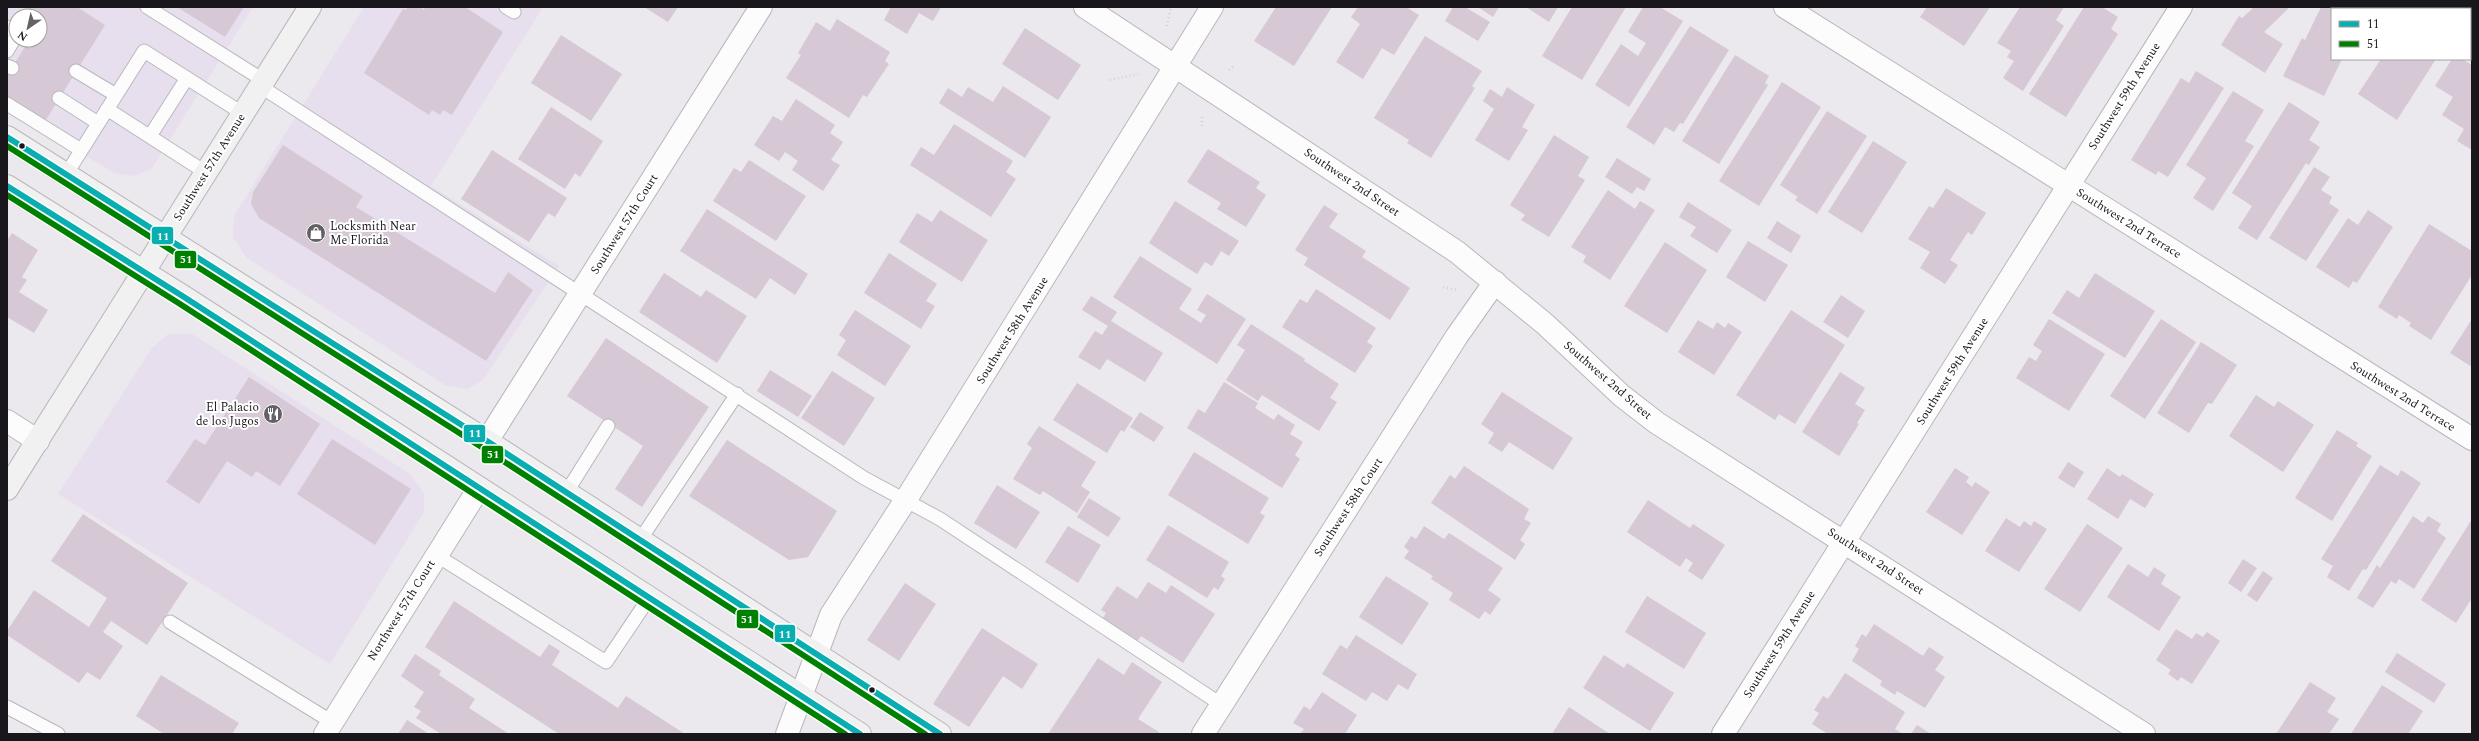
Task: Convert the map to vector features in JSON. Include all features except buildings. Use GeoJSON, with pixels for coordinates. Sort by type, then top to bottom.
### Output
{"type":"FeatureCollection","features":[{"type":"Feature","properties":{"kind":"main road","name":"Southwest 57th Avenue"},"geometry":{"type":"LineString","coordinates":[[7,489],[310,7]]}},
{"type":"Feature","properties":{"kind":"main road"},"geometry":{"type":"LineString","coordinates":[[7,137],[67,173],[487,441],[817,656],[940,734]]}},
{"type":"Feature","properties":{"kind":"main road"},"geometry":{"type":"LineString","coordinates":[[7,186],[144,271],[860,734]]}},
{"type":"Feature","properties":{"kind":"street","name":"Southwest 57th Court"},"geometry":{"type":"LineString","coordinates":[[487,441],[761,7]]}},
{"type":"Feature","properties":{"kind":"street","name":"Southwest 2nd Street"},"geometry":{"type":"LineString","coordinates":[[1085,7],[1451,248],[1494,282],[1640,411],[2144,734]]}},
{"type":"Feature","properties":{"kind":"street","name":"Southwest 58th Avenue"},"geometry":{"type":"LineString","coordinates":[[787,734],[802,697],[831,615],[906,501],[1212,7]]}},
{"type":"Feature","properties":{"kind":"street","name":"Southwest 2nd Terrace"},"geometry":{"type":"LineString","coordinates":[[1785,7],[2472,439]]}},
{"type":"Feature","properties":{"kind":"street","name":"Southwest 59th Avenue"},"geometry":{"type":"LineString","coordinates":[[1723,734],[2180,7]]}},
{"type":"Feature","properties":{"kind":"street","name":"Southwest 58th Court"},"geometry":{"type":"LineString","coordinates":[[1206,733],[1222,705],[1457,336],[1494,282]]}},
{"type":"Feature","properties":{"kind":"street"},"geometry":{"type":"LineString","coordinates":[[7,421],[38,441]]}},
{"type":"Feature","properties":{"kind":"street","name":"Northwest 57th Court"},"geometry":{"type":"LineString","coordinates":[[329,728],[479,488]]}},
{"type":"Feature","properties":{"kind":"lane"},"geometry":{"type":"LineString","coordinates":[[147,7],[579,294],[737,394],[864,478],[947,524],[1222,705]]}},
{"type":"Feature","properties":{"kind":"lane"},"geometry":{"type":"LineString","coordinates":[[67,173],[144,51],[242,113]]}},
{"type":"Feature","properties":{"kind":"lane"},"geometry":{"type":"LineString","coordinates":[[76,71],[116,95]]}},
{"type":"Feature","properties":{"kind":"lane"},"geometry":{"type":"LineString","coordinates":[[150,136],[187,78]]}},
{"type":"Feature","properties":{"kind":"lane"},"geometry":{"type":"LineString","coordinates":[[59,98],[98,123]]}},
{"type":"Feature","properties":{"kind":"lane"},"geometry":{"type":"LineString","coordinates":[[7,104],[81,150]]}},
{"type":"Feature","properties":{"kind":"lane"},"geometry":{"type":"LineString","coordinates":[[107,108],[205,172]]}},
{"type":"Feature","properties":{"kind":"lane"},"geometry":{"type":"LineString","coordinates":[[640,540],[737,394]]}},
{"type":"Feature","properties":{"kind":"lane"},"geometry":{"type":"LineString","coordinates":[[566,493],[608,426]]}},
{"type":"Feature","properties":{"kind":"lane"},"geometry":{"type":"LineString","coordinates":[[436,555],[606,662],[649,598]]}},
{"type":"Feature","properties":{"kind":"lane"},"geometry":{"type":"LineString","coordinates":[[170,622],[329,728]]}},
{"type":"Feature","properties":{"kind":"lane"},"geometry":{"type":"LineString","coordinates":[[7,707],[58,734]]}},
{"type":"Feature","properties":{"kind":"path"},"geometry":{"type":"LineString","coordinates":[[1167,28],[1171,7]]}},
{"type":"Feature","properties":{"kind":"path"},"geometry":{"type":"LineString","coordinates":[[1110,80],[1138,74]]}},
{"type":"Feature","properties":{"kind":"path"},"geometry":{"type":"LineString","coordinates":[[1443,287],[1460,290]]}},
{"type":"Feature","properties":{"kind":"shaded area"},"geometry":{"type":"Polygon","coordinates":[[[7,7],[253,7],[152,168],[135,176],[114,173],[7,108],[7,7]]]}},
{"type":"Feature","properties":{"kind":"shaded area"},"geometry":{"type":"Polygon","coordinates":[[[364,7],[543,7],[431,186],[559,266],[483,380],[467,389],[445,385],[246,257],[233,237],[234,216],[364,7]]]}},
{"type":"Feature","properties":{"kind":"shaded area"},"geometry":{"type":"Polygon","coordinates":[[[168,334],[192,334],[410,474],[424,493],[424,512],[330,664],[58,494],[152,348],[168,334]]]}},
{"type":"Feature","properties":{"kind":"transit line","name":"11"},"geometry":{"type":"LineString","coordinates":[[7,137],[487,441],[940,734]]}},
{"type":"Feature","properties":{"kind":"transit line","name":"51"},"geometry":{"type":"LineString","coordinates":[[7,146],[483,448],[925,734]]}},
{"type":"Feature","properties":{"kind":"transit line","name":"11"},"geometry":{"type":"LineString","coordinates":[[7,186],[184,297],[860,734]]}},
{"type":"Feature","properties":{"kind":"transit line","name":"51"},"geometry":{"type":"LineString","coordinates":[[7,195],[180,304],[845,734]]}},
{"type":"Feature","properties":{"kind":"place","name":"Locksmith Near Me Florida"},"geometry":{"type":"Point","coordinates":[316,233]}},
{"type":"Feature","properties":{"kind":"place","name":"El Palacio de los Jugos"},"geometry":{"type":"Point","coordinates":[273,414]}}]}
